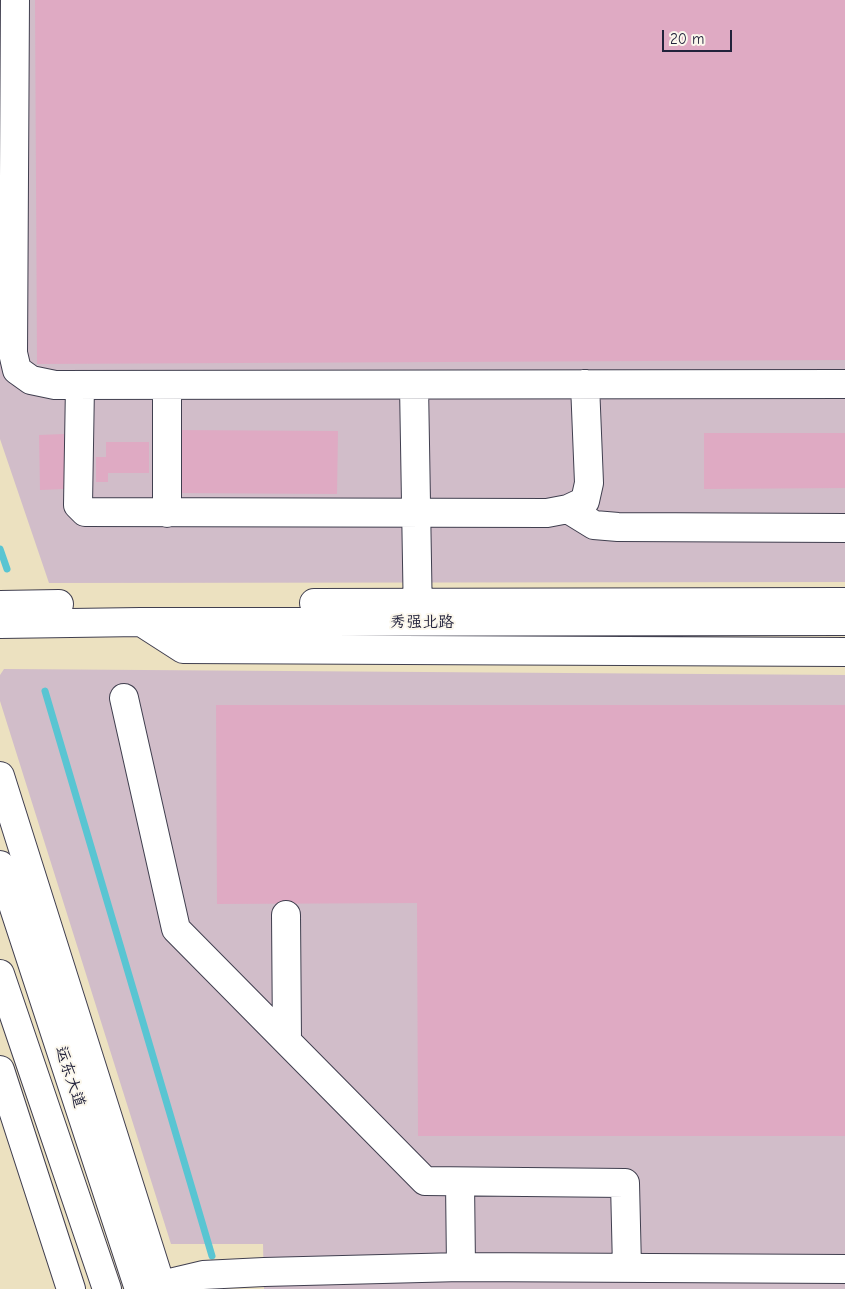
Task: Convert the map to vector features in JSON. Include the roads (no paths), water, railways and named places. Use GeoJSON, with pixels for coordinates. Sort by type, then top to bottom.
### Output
{"type":"FeatureCollection","features":[{"type":"Feature","properties":{"kind":"street"},"geometry":{"type":"LineString","coordinates":[[15,0],[13,353],[17,370],[31,380],[55,385],[845,384]]}},
{"type":"Feature","properties":{"kind":"street"},"geometry":{"type":"LineString","coordinates":[[80,385],[78,505],[85,512],[416,514],[548,513],[568,509],[586,501],[589,483],[586,384]]}},
{"type":"Feature","properties":{"kind":"street"},"geometry":{"type":"LineString","coordinates":[[167,385],[167,513]]}},
{"type":"Feature","properties":{"kind":"street"},"geometry":{"type":"LineString","coordinates":[[414,385],[418,612]]}},
{"type":"Feature","properties":{"kind":"street"},"geometry":{"type":"LineString","coordinates":[[568,509],[594,525],[618,527],[845,528]]}},
{"type":"Feature","properties":{"kind":"street","name":"秀强北路"},"geometry":{"type":"LineString","coordinates":[[0,624],[140,622],[418,612],[845,602]]}},
{"type":"Feature","properties":{"kind":"street","name":"秀强北路"},"geometry":{"type":"LineString","coordinates":[[0,605],[845,621]]}},
{"type":"Feature","properties":{"kind":"street"},"geometry":{"type":"LineString","coordinates":[[140,622],[183,649],[845,652]]}},
{"type":"Feature","properties":{"kind":"street"},"geometry":{"type":"LineString","coordinates":[[124,698],[176,929],[425,1181],[625,1184],[627,1268]]}},
{"type":"Feature","properties":{"kind":"street"},"geometry":{"type":"LineString","coordinates":[[0,776],[151,1288],[203,1275],[461,1267],[845,1269]]}},
{"type":"Feature","properties":{"kind":"street","name":"运东大道"},"geometry":{"type":"LineString","coordinates":[[0,865],[151,1288]]}},
{"type":"Feature","properties":{"kind":"street"},"geometry":{"type":"LineString","coordinates":[[286,915],[287,1041]]}},
{"type":"Feature","properties":{"kind":"street","name":"运东大道"},"geometry":{"type":"LineString","coordinates":[[0,974],[107,1289]]}},
{"type":"Feature","properties":{"kind":"street"},"geometry":{"type":"LineString","coordinates":[[0,1070],[71,1289]]}},
{"type":"Feature","properties":{"kind":"street"},"geometry":{"type":"LineString","coordinates":[[460,1182],[461,1267]]}},
{"type":"Feature","properties":{"kind":"waterway"},"geometry":{"type":"LineString","coordinates":[[0,549],[7,569]]}},
{"type":"Feature","properties":{"kind":"waterway"},"geometry":{"type":"LineString","coordinates":[[45,691],[212,1256]]}}]}
